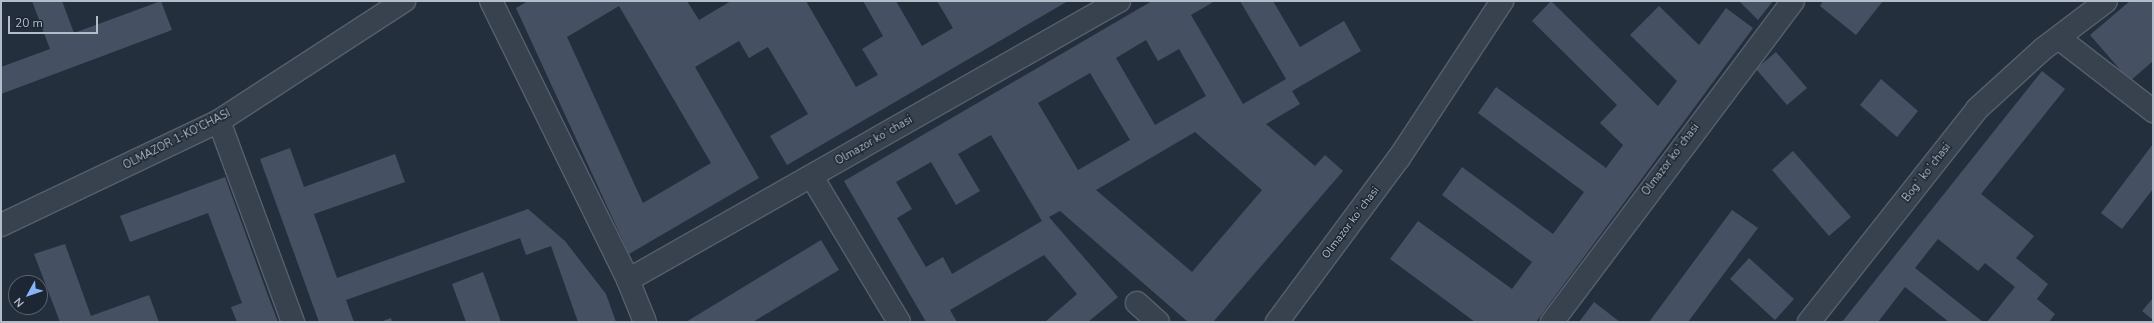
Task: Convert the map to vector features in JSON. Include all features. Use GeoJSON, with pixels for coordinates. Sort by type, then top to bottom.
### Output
{"type":"FeatureCollection","features":[{"type":"Feature","properties":{"kind":"street","name":"OLMAZOR 1-KO'CHASI"},"geometry":{"type":"LineString","coordinates":[[1,225],[219,121],[404,1]]}},
{"type":"Feature","properties":{"kind":"street"},"geometry":{"type":"LineString","coordinates":[[491,1],[628,280],[645,322]]}},
{"type":"Feature","properties":{"kind":"street","name":"Olmazor koʻchasi"},"geometry":{"type":"LineString","coordinates":[[628,280],[812,177],[1119,1]]}},
{"type":"Feature","properties":{"kind":"street","name":"Olmazor koʻchasi"},"geometry":{"type":"LineString","coordinates":[[1277,322],[1399,158],[1502,1]]}},
{"type":"Feature","properties":{"kind":"street","name":"Olmazor koʻchasi"},"geometry":{"type":"LineString","coordinates":[[1552,322],[1793,1]]}},
{"type":"Feature","properties":{"kind":"street","name":"Bogʻ koʻchasi"},"geometry":{"type":"LineString","coordinates":[[1809,322],[1977,109],[2043,49],[2060,39],[2106,1]]}},
{"type":"Feature","properties":{"kind":"street"},"geometry":{"type":"LineString","coordinates":[[2060,39],[2153,111]]}},
{"type":"Feature","properties":{"kind":"street"},"geometry":{"type":"LineString","coordinates":[[219,121],[293,322]]}},
{"type":"Feature","properties":{"kind":"street"},"geometry":{"type":"LineString","coordinates":[[812,177],[899,322]]}},
{"type":"Feature","properties":{"kind":"street"},"geometry":{"type":"LineString","coordinates":[[1137,303],[1158,322]]}},
{"type":"Feature","properties":{"kind":"building"},"geometry":{"type":"Polygon","coordinates":[[[32,1],[62,1],[74,33],[161,1],[172,30],[1,94],[1,67],[50,49],[32,1]]]}},
{"type":"Feature","properties":{"kind":"building"},"geometry":{"type":"Polygon","coordinates":[[[528,1],[687,1],[699,20],[731,1],[806,1],[856,87],[878,75],[862,49],[883,36],[863,1],[896,1],[922,46],[953,28],[937,1],[1068,1],[787,165],[770,136],[808,114],[768,47],[749,58],[739,41],[695,67],[759,178],[629,254],[516,8],[528,1]],[[619,6],[567,37],[643,203],[711,163],[619,6]]]}},
{"type":"Feature","properties":{"kind":"building"},"geometry":{"type":"Polygon","coordinates":[[[1152,1],[1215,1],[1191,15],[1243,104],[1286,79],[1240,1],[1273,1],[1300,47],[1344,21],[1361,51],[1292,91],[1300,104],[1266,124],[1315,166],[1325,155],[1343,171],[1213,322],[1188,322],[1060,211],[1049,217],[1118,297],[1088,322],[1045,322],[1077,294],[1044,255],[950,310],[957,322],[926,322],[844,181],[1152,1]],[[1146,40],[1116,58],[1155,125],[1206,96],[1179,49],[1158,61],[1146,40]],[[1090,73],[1038,103],[1078,170],[1130,140],[1090,73]],[[1195,132],[1096,190],[1192,272],[1262,190],[1195,132]],[[991,135],[958,154],[980,191],[956,205],[931,162],[896,182],[912,209],[897,218],[926,267],[943,257],[952,274],[1042,221],[991,135]]]}},
{"type":"Feature","properties":{"kind":"building"},"geometry":{"type":"Polygon","coordinates":[[[1551,1],[1658,106],[1677,81],[1630,35],[1659,6],[1699,45],[1726,8],[1753,28],[1536,322],[1475,322],[1390,259],[1418,221],[1512,289],[1532,262],[1442,195],[1462,167],[1553,234],[1584,192],[1478,113],[1496,87],[1606,168],[1623,145],[1600,123],[1617,105],[1532,21],[1551,1]]]}},
{"type":"Feature","properties":{"kind":"building"},"geometry":{"type":"Polygon","coordinates":[[[1739,1],[1773,1],[1758,20],[1739,1]]]}},
{"type":"Feature","properties":{"kind":"building"},"geometry":{"type":"Polygon","coordinates":[[[1823,1],[1883,1],[1856,35],[1820,6],[1823,1]]]}},
{"type":"Feature","properties":{"kind":"building"},"geometry":{"type":"Polygon","coordinates":[[[2130,1],[2153,1],[2153,61],[2130,81],[2090,35],[2130,1]]]}},
{"type":"Feature","properties":{"kind":"building"},"geometry":{"type":"Polygon","coordinates":[[[1776,52],[1807,88],[1787,105],[1756,69],[1776,52]]]}},
{"type":"Feature","properties":{"kind":"building"},"geometry":{"type":"Polygon","coordinates":[[[2042,71],[2065,89],[1981,194],[2034,236],[2016,258],[2048,284],[2037,299],[2055,314],[2049,322],[1987,322],[2015,287],[1985,263],[1978,271],[1938,239],[1915,268],[1983,322],[1949,322],[1905,287],[1878,322],[1842,322],[2042,71]]]}},
{"type":"Feature","properties":{"kind":"building"},"geometry":{"type":"Polygon","coordinates":[[[1881,79],[1918,111],[1897,137],[1860,105],[1881,79]]]}},
{"type":"Feature","properties":{"kind":"building"},"geometry":{"type":"Polygon","coordinates":[[[2153,144],[2153,189],[2122,229],[2101,213],[2153,144]]]}},
{"type":"Feature","properties":{"kind":"building"},"geometry":{"type":"Polygon","coordinates":[[[290,148],[304,187],[395,154],[405,182],[314,214],[337,278],[528,209],[565,241],[606,294],[616,322],[578,322],[551,246],[526,255],[520,238],[346,300],[354,322],[319,322],[260,159],[290,148]]]}},
{"type":"Feature","properties":{"kind":"building"},"geometry":{"type":"Polygon","coordinates":[[[1793,151],[1851,217],[1829,236],[1772,170],[1793,151]]]}},
{"type":"Feature","properties":{"kind":"building"},"geometry":{"type":"Polygon","coordinates":[[[225,177],[278,322],[237,322],[231,307],[242,303],[208,213],[130,242],[120,216],[225,177]]]}},
{"type":"Feature","properties":{"kind":"building"},"geometry":{"type":"Polygon","coordinates":[[[1732,210],[1758,228],[1688,322],[1649,322],[1732,210]]]}},
{"type":"Feature","properties":{"kind":"building"},"geometry":{"type":"Polygon","coordinates":[[[821,240],[839,270],[753,322],[686,322],[821,240]]]}},
{"type":"Feature","properties":{"kind":"building"},"geometry":{"type":"Polygon","coordinates":[[[65,244],[91,316],[149,295],[159,322],[60,322],[48,291],[48,275],[42,275],[34,254],[65,244]]]}},
{"type":"Feature","properties":{"kind":"building"},"geometry":{"type":"Polygon","coordinates":[[[1749,258],[1794,299],[1775,320],[1730,279],[1749,258]]]}},
{"type":"Feature","properties":{"kind":"building"},"geometry":{"type":"Polygon","coordinates":[[[483,272],[501,322],[466,322],[452,284],[483,272]]]}},
{"type":"Feature","properties":{"kind":"building"},"geometry":{"type":"Polygon","coordinates":[[[2153,298],[2153,320],[2142,311],[2153,298]]]}},
{"type":"Feature","properties":{"kind":"building"},"geometry":{"type":"Polygon","coordinates":[[[1594,302],[1620,322],[1579,322],[1594,302]]]}},
{"type":"Feature","properties":{"kind":"building"},"geometry":{"type":"Polygon","coordinates":[[[391,318],[392,322],[380,322],[391,318]]]}}]}
